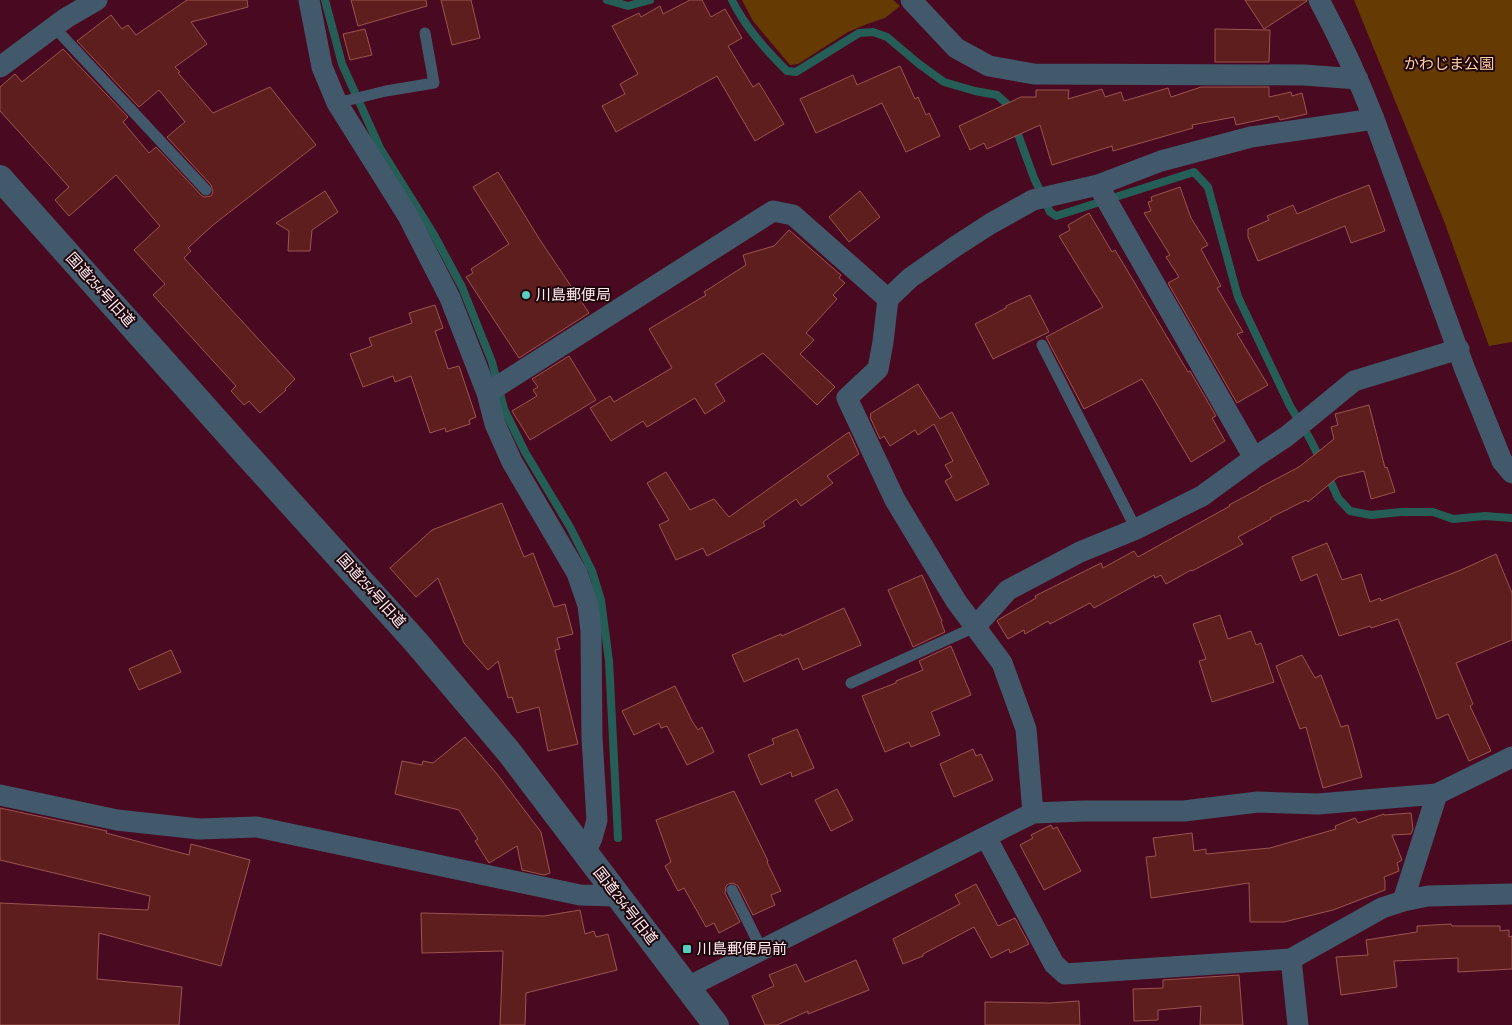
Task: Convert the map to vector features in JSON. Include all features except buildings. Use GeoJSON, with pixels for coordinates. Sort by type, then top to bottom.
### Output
{"type":"FeatureCollection","features":[{"type":"Feature","properties":{"kind":"street"},"geometry":{"type":"LineString","coordinates":[[0,67],[66,18],[97,0]]}},
{"type":"Feature","properties":{"kind":"street"},"geometry":{"type":"LineString","coordinates":[[309,0],[322,67],[337,103],[408,216],[434,265],[454,306],[487,393],[495,424],[512,462],[577,574],[588,605],[591,631],[592,738],[597,820],[585,853]]}},
{"type":"Feature","properties":{"kind":"street"},"geometry":{"type":"LineString","coordinates":[[911,0],[956,48],[989,66],[1044,74],[1304,74],[1358,78]]}},
{"type":"Feature","properties":{"kind":"street"},"geometry":{"type":"LineString","coordinates":[[1319,0],[1358,78],[1459,349],[1464,367],[1509,464]]}},
{"type":"Feature","properties":{"kind":"street"},"geometry":{"type":"LineString","coordinates":[[1033,813],[1026,729],[1002,663],[956,601],[895,500],[847,398],[878,369],[888,299],[910,278],[963,241],[1033,200],[1098,185],[1161,161],[1251,137],[1374,119]]}},
{"type":"Feature","properties":{"kind":"street","name":"国道254号旧道"},"geometry":{"type":"LineString","coordinates":[[0,178],[416,642],[508,752],[716,1025]]}},
{"type":"Feature","properties":{"kind":"street"},"geometry":{"type":"LineString","coordinates":[[1098,185],[1254,458]]}},
{"type":"Feature","properties":{"kind":"street"},"geometry":{"type":"LineString","coordinates":[[487,393],[773,211],[792,215],[888,299]]}},
{"type":"Feature","properties":{"kind":"street"},"geometry":{"type":"LineString","coordinates":[[975,626],[1008,590],[1080,552],[1136,529],[1202,496],[1287,436],[1354,381],[1459,349]]}},
{"type":"Feature","properties":{"kind":"street"},"geometry":{"type":"LineString","coordinates":[[688,987],[1033,813],[1084,810],[1184,810],[1258,802],[1318,804],[1437,794],[1512,757]]}},
{"type":"Feature","properties":{"kind":"street"},"geometry":{"type":"LineString","coordinates":[[1402,901],[1437,794]]}},
{"type":"Feature","properties":{"kind":"street"},"geometry":{"type":"LineString","coordinates":[[0,795],[117,820],[199,829],[257,827],[580,895],[617,896]]}},
{"type":"Feature","properties":{"kind":"street"},"geometry":{"type":"LineString","coordinates":[[986,837],[1054,964],[1065,974],[1291,959],[1382,908],[1402,901],[1428,896],[1512,894]]}},
{"type":"Feature","properties":{"kind":"street"},"geometry":{"type":"LineString","coordinates":[[1291,959],[1298,1025]]}},
{"type":"Feature","properties":{"kind":"lane"},"geometry":{"type":"LineString","coordinates":[[54,27],[206,190]]}},
{"type":"Feature","properties":{"kind":"lane"},"geometry":{"type":"LineString","coordinates":[[337,103],[386,91],[434,83],[426,32]]}},
{"type":"Feature","properties":{"kind":"lane"},"geometry":{"type":"LineString","coordinates":[[1042,345],[1136,529]]}},
{"type":"Feature","properties":{"kind":"lane"},"geometry":{"type":"LineString","coordinates":[[851,683],[975,626]]}},
{"type":"Feature","properties":{"kind":"lane"},"geometry":{"type":"LineString","coordinates":[[732,890],[762,950]]}},
{"type":"Feature","properties":{"kind":"green space"},"geometry":{"type":"Polygon","coordinates":[[[742,0],[893,0],[900,6],[885,18],[848,32],[798,64],[790,65],[753,21],[742,0]]]}},
{"type":"Feature","properties":{"kind":"green space","name":"かわじま公園"},"geometry":{"type":"Polygon","coordinates":[[[1354,0],[1512,0],[1512,342],[1489,346],[1444,221],[1354,0]]]}},
{"type":"Feature","properties":{"kind":"waterway"},"geometry":{"type":"LineString","coordinates":[[325,0],[342,64],[380,148],[433,233],[462,287],[492,362],[504,409],[525,452],[570,527],[592,571],[601,600],[609,661],[618,838]]}},
{"type":"Feature","properties":{"kind":"waterway"},"geometry":{"type":"LineString","coordinates":[[607,0],[628,6],[650,0]]}},
{"type":"Feature","properties":{"kind":"waterway"},"geometry":{"type":"LineString","coordinates":[[732,0],[756,38],[787,71],[796,72],[859,33],[873,32],[887,37],[944,82],[997,95],[1006,103],[1010,113]]}},
{"type":"Feature","properties":{"kind":"waterway"},"geometry":{"type":"LineString","coordinates":[[1015,126],[1034,178],[1050,212],[1056,216],[1194,172],[1208,187],[1238,297],[1290,406],[1321,461]]}},
{"type":"Feature","properties":{"kind":"waterway"},"geometry":{"type":"LineString","coordinates":[[1327,474],[1338,498],[1350,511],[1371,515],[1401,512],[1433,512],[1453,519],[1485,516],[1512,518]]}},
{"type":"Feature","properties":{"kind":"place","name":"川島郵便局"},"geometry":{"type":"Point","coordinates":[526,295]}},
{"type":"Feature","properties":{"kind":"place","name":"川島郵便局前"},"geometry":{"type":"Point","coordinates":[687,949]}}]}
